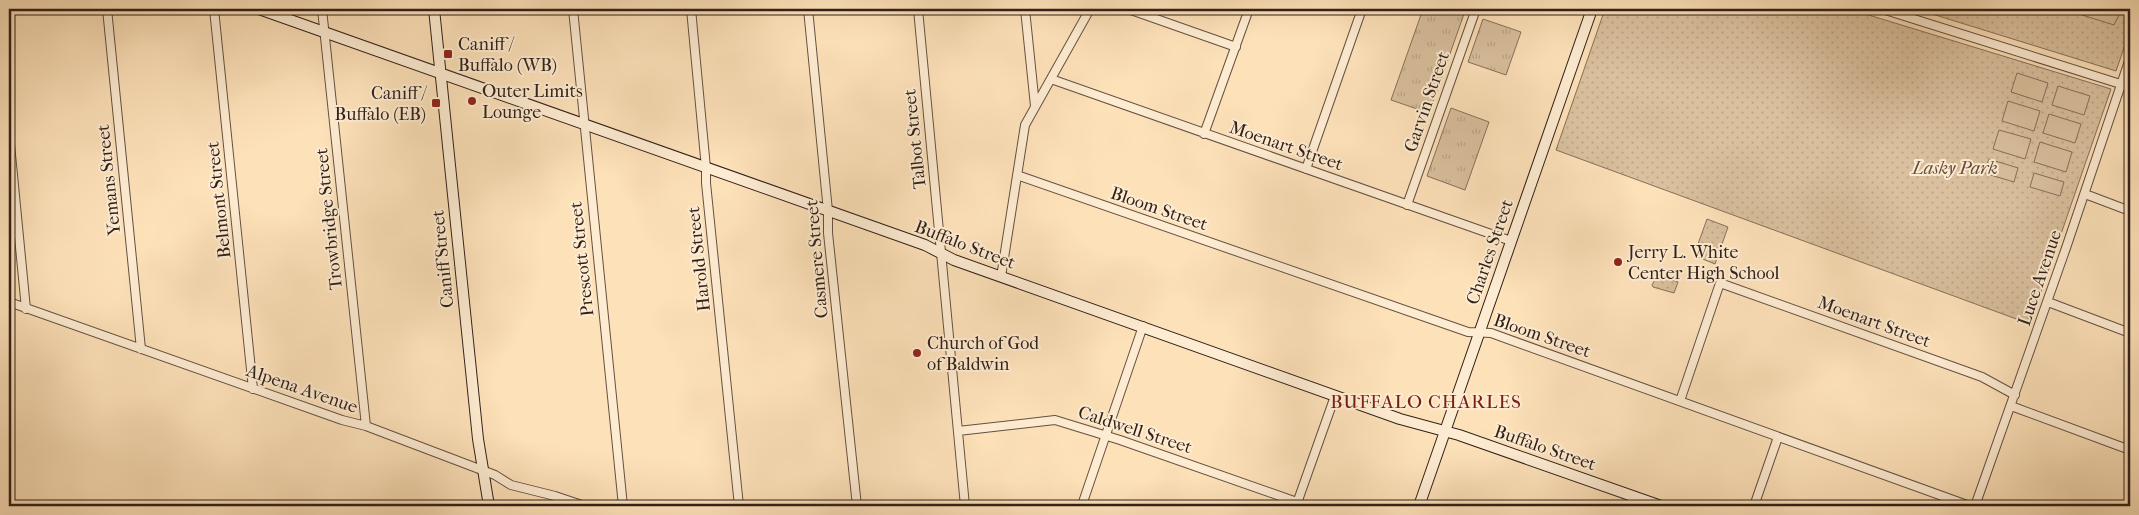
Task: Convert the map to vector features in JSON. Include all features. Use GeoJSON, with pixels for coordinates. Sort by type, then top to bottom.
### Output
{"type":"FeatureCollection","features":[{"type":"Feature","properties":{"kind":"street","name":"Yemans Street"},"geometry":{"type":"LineString","coordinates":[[107,9],[141,349]]}},
{"type":"Feature","properties":{"kind":"street","name":"Belmont Street"},"geometry":{"type":"LineString","coordinates":[[214,9],[253,388]]}},
{"type":"Feature","properties":{"kind":"street","name":"Buffalo Street"},"geometry":{"type":"LineString","coordinates":[[259,9],[440,75],[925,245],[954,260],[1335,396],[1467,438],[1661,506]]}},
{"type":"Feature","properties":{"kind":"street","name":"Trowbridge Street"},"geometry":{"type":"LineString","coordinates":[[322,9],[366,426]]}},
{"type":"Feature","properties":{"kind":"street","name":"Caniff Street"},"geometry":{"type":"LineString","coordinates":[[434,9],[482,470],[489,506]]}},
{"type":"Feature","properties":{"kind":"street","name":"Prescott Street"},"geometry":{"type":"LineString","coordinates":[[573,9],[623,506]]}},
{"type":"Feature","properties":{"kind":"street","name":"Harold Street"},"geometry":{"type":"LineString","coordinates":[[691,9],[706,183],[739,506]]}},
{"type":"Feature","properties":{"kind":"street","name":"Casmere Street"},"geometry":{"type":"LineString","coordinates":[[808,9],[828,211],[828,234],[856,506]]}},
{"type":"Feature","properties":{"kind":"street","name":"Talbot Street"},"geometry":{"type":"LineString","coordinates":[[918,9],[965,506]]}},
{"type":"Feature","properties":{"kind":"street"},"geometry":{"type":"LineString","coordinates":[[1025,9],[1035,107]]}},
{"type":"Feature","properties":{"kind":"street"},"geometry":{"type":"LineString","coordinates":[[1001,277],[1025,125],[1090,9]]}},
{"type":"Feature","properties":{"kind":"street"},"geometry":{"type":"LineString","coordinates":[[1128,9],[1236,47]]}},
{"type":"Feature","properties":{"kind":"street"},"geometry":{"type":"LineString","coordinates":[[1204,134],[1249,9]]}},
{"type":"Feature","properties":{"kind":"street"},"geometry":{"type":"LineString","coordinates":[[1306,169],[1362,9]]}},
{"type":"Feature","properties":{"kind":"street","name":"Garvin Street"},"geometry":{"type":"LineString","coordinates":[[1408,205],[1476,9]]}},
{"type":"Feature","properties":{"kind":"street","name":"Charles Street"},"geometry":{"type":"LineString","coordinates":[[1419,506],[1592,9]]}},
{"type":"Feature","properties":{"kind":"street"},"geometry":{"type":"LineString","coordinates":[[1882,9],[2126,85]]}},
{"type":"Feature","properties":{"kind":"street","name":"Luce Avenue"},"geometry":{"type":"LineString","coordinates":[[1975,506],[2085,194],[2126,85],[2130,58]]}},
{"type":"Feature","properties":{"kind":"street","name":"Moenart Street"},"geometry":{"type":"LineString","coordinates":[[1051,79],[1511,241]]}},
{"type":"Feature","properties":{"kind":"street"},"geometry":{"type":"LineString","coordinates":[[9,134],[26,309]]}},
{"type":"Feature","properties":{"kind":"street","name":"Bloom Street"},"geometry":{"type":"LineString","coordinates":[[1018,175],[1468,332],[1480,331],[1491,333],[1970,506]]}},
{"type":"Feature","properties":{"kind":"street"},"geometry":{"type":"LineString","coordinates":[[2085,194],[2130,211]]}},
{"type":"Feature","properties":{"kind":"street","name":"Moenart Street"},"geometry":{"type":"LineString","coordinates":[[1680,401],[1720,283],[1982,377],[2015,395]]}},
{"type":"Feature","properties":{"kind":"street","name":"Alpena Avenue"},"geometry":{"type":"LineString","coordinates":[[9,302],[342,420],[366,426],[494,474],[511,485],[585,506]]}},
{"type":"Feature","properties":{"kind":"street"},"geometry":{"type":"LineString","coordinates":[[2048,302],[2130,333]]}},
{"type":"Feature","properties":{"kind":"street"},"geometry":{"type":"LineString","coordinates":[[1084,506],[1083,502],[1143,326]]}},
{"type":"Feature","properties":{"kind":"street"},"geometry":{"type":"LineString","coordinates":[[1297,504],[1335,396]]}},
{"type":"Feature","properties":{"kind":"street"},"geometry":{"type":"LineString","coordinates":[[2010,406],[2130,450]]}},
{"type":"Feature","properties":{"kind":"street","name":"Caldwell Street"},"geometry":{"type":"LineString","coordinates":[[958,431],[1055,420],[1106,436],[1297,504]]}},
{"type":"Feature","properties":{"kind":"street"},"geometry":{"type":"LineString","coordinates":[[1754,506],[1778,437]]}},
{"type":"Feature","properties":{"kind":"green space"},"geometry":{"type":"Polygon","coordinates":[[[1423,9],[1450,9],[1464,14],[1429,113],[1391,100],[1423,9]]]}},
{"type":"Feature","properties":{"kind":"green space","name":"Lasky Park"},"geometry":{"type":"Polygon","coordinates":[[[1605,9],[1849,9],[2111,89],[2030,324],[1556,150],[1605,9]]]}},
{"type":"Feature","properties":{"kind":"green space"},"geometry":{"type":"Polygon","coordinates":[[[1916,9],[2130,9],[2130,30],[2116,71],[1916,9]]]}},
{"type":"Feature","properties":{"kind":"green space"},"geometry":{"type":"Polygon","coordinates":[[[2063,9],[2122,9],[2114,25],[2063,9]]]}},
{"type":"Feature","properties":{"kind":"green space"},"geometry":{"type":"Polygon","coordinates":[[[1483,19],[1521,32],[1506,75],[1468,62],[1483,19]]]}},
{"type":"Feature","properties":{"kind":"green space"},"geometry":{"type":"Polygon","coordinates":[[[2017,73],[2048,83],[2042,102],[2011,92],[2017,73]]]}},
{"type":"Feature","properties":{"kind":"green space"},"geometry":{"type":"Polygon","coordinates":[[[2058,86],[2090,96],[2084,115],[2052,105],[2058,86]]]}},
{"type":"Feature","properties":{"kind":"green space"},"geometry":{"type":"Polygon","coordinates":[[[2008,101],[2040,111],[2034,131],[2002,121],[2008,101]]]}},
{"type":"Feature","properties":{"kind":"green space"},"geometry":{"type":"Polygon","coordinates":[[[1451,108],[1489,122],[1465,190],[1427,176],[1451,108]]]}},
{"type":"Feature","properties":{"kind":"green space"},"geometry":{"type":"Polygon","coordinates":[[[2049,114],[2081,124],[2075,143],[2043,133],[2049,114]]]}},
{"type":"Feature","properties":{"kind":"green space"},"geometry":{"type":"Polygon","coordinates":[[[1999,130],[2031,139],[2025,159],[1993,149],[1999,130]]]}},
{"type":"Feature","properties":{"kind":"green space"},"geometry":{"type":"Polygon","coordinates":[[[2040,142],[2072,152],[2066,172],[2034,162],[2040,142]]]}},
{"type":"Feature","properties":{"kind":"green space"},"geometry":{"type":"Polygon","coordinates":[[[1989,159],[2018,168],[2014,182],[1984,173],[1989,159]]]}},
{"type":"Feature","properties":{"kind":"green space"},"geometry":{"type":"Polygon","coordinates":[[[2034,173],[2064,182],[2060,196],[2030,187],[2034,173]]]}},
{"type":"Feature","properties":{"kind":"green space"},"geometry":{"type":"Polygon","coordinates":[[[1707,219],[1728,227],[1715,264],[1698,257],[1702,246],[1698,244],[1707,219]]]}},
{"type":"Feature","properties":{"kind":"green space"},"geometry":{"type":"Polygon","coordinates":[[[1658,274],[1678,282],[1674,293],[1653,287],[1652,285],[1658,274]]]}},
{"type":"Feature","properties":{"kind":"place","name":"Caniff / Buffalo (WB)"},"geometry":{"type":"Point","coordinates":[448,54]}},
{"type":"Feature","properties":{"kind":"place","name":"Outer Limits Lounge"},"geometry":{"type":"Point","coordinates":[472,101]}},
{"type":"Feature","properties":{"kind":"place","name":"Caniff / Buffalo (EB)"},"geometry":{"type":"Point","coordinates":[436,103]}},
{"type":"Feature","properties":{"kind":"place","name":"Jerry L. White Center High School"},"geometry":{"type":"Point","coordinates":[1618,262]}},
{"type":"Feature","properties":{"kind":"place","name":"Church of God of Baldwin"},"geometry":{"type":"Point","coordinates":[917,353]}},
{"type":"Feature","properties":{"kind":"district","name":"BUFFALO CHARLES"},"geometry":{"type":"Point","coordinates":[1426,402]}}]}
